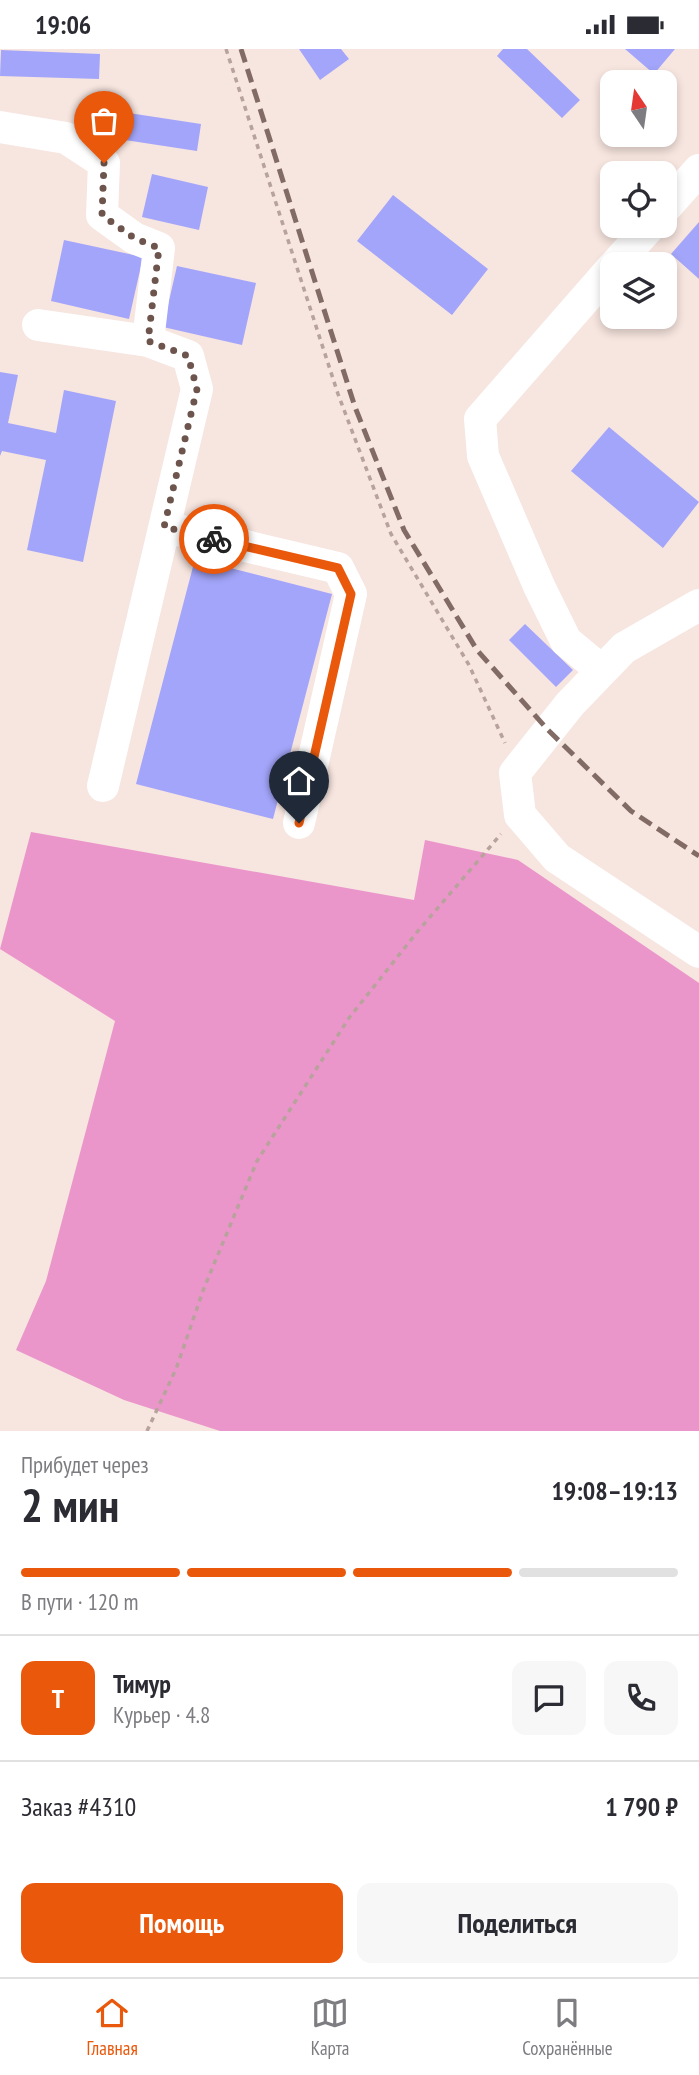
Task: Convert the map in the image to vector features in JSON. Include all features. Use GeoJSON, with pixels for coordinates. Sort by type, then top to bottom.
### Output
{"type":"FeatureCollection","features":[{"type":"Feature","properties":{"kind":"lane"},"geometry":{"type":"LineString","coordinates":[[0,127],[66,138],[104,163],[102,215],[134,238],[159,248],[148,341]]}},
{"type":"Feature","properties":{"kind":"lane"},"geometry":{"type":"LineString","coordinates":[[677,195],[699,170]]}},
{"type":"Feature","properties":{"kind":"lane"},"geometry":{"type":"LineString","coordinates":[[627,252],[639,238]]}},
{"type":"Feature","properties":{"kind":"lane"},"geometry":{"type":"LineString","coordinates":[[600,282],[480,419],[483,456],[539,586],[566,642],[601,670]]}},
{"type":"Feature","properties":{"kind":"lane"},"geometry":{"type":"LineString","coordinates":[[38,325],[148,341],[188,356],[197,389],[103,786]]}},
{"type":"Feature","properties":{"kind":"lane"},"geometry":{"type":"LineString","coordinates":[[164,527],[338,568],[351,594],[299,823]]}},
{"type":"Feature","properties":{"kind":"lane"},"geometry":{"type":"LineString","coordinates":[[699,605],[624,647],[570,703],[515,773],[520,815],[557,858],[699,952]]}},
{"type":"Feature","properties":{"kind":"path"},"geometry":{"type":"LineString","coordinates":[[226,49],[338,394],[391,534],[469,666],[500,729],[515,773]]}},
{"type":"Feature","properties":{"kind":"path"},"geometry":{"type":"LineString","coordinates":[[147,1431],[176,1369],[204,1288],[257,1161],[349,1018],[418,931],[520,815]]}},
{"type":"Feature","properties":{"kind":"shaded area"},"geometry":{"type":"Polygon","coordinates":[[[31,832],[414,900],[425,840],[518,860],[699,983],[699,1431],[220,1431],[124,1400],[16,1350],[46,1281],[115,1021],[0,949],[31,832]]]}},
{"type":"Feature","properties":{"kind":"building"},"geometry":{"type":"Polygon","coordinates":[[[299,49],[341,49],[349,59],[320,80],[299,49]]]}},
{"type":"Feature","properties":{"kind":"building"},"geometry":{"type":"Polygon","coordinates":[[[503,49],[527,49],[580,100],[562,118],[497,56],[503,49]]]}},
{"type":"Feature","properties":{"kind":"building"},"geometry":{"type":"Polygon","coordinates":[[[625,49],[675,49],[657,70],[649,70],[625,49]]]}},
{"type":"Feature","properties":{"kind":"building"},"geometry":{"type":"Polygon","coordinates":[[[1,50],[100,54],[99,79],[0,76],[1,50]]]}},
{"type":"Feature","properties":{"kind":"building"},"geometry":{"type":"Polygon","coordinates":[[[96,108],[201,124],[197,151],[92,135],[96,108]]]}},
{"type":"Feature","properties":{"kind":"building"},"geometry":{"type":"Polygon","coordinates":[[[152,174],[208,187],[199,230],[142,217],[152,174]]]}},
{"type":"Feature","properties":{"kind":"building"},"geometry":{"type":"Polygon","coordinates":[[[393,195],[488,269],[452,315],[357,241],[393,195]]]}},
{"type":"Feature","properties":{"kind":"building"},"geometry":{"type":"Polygon","coordinates":[[[699,222],[699,279],[677,259],[677,252],[673,252],[699,222]]]}},
{"type":"Feature","properties":{"kind":"building"},"geometry":{"type":"Polygon","coordinates":[[[64,240],[143,257],[129,319],[51,301],[64,240]]]}},
{"type":"Feature","properties":{"kind":"building"},"geometry":{"type":"Polygon","coordinates":[[[177,266],[256,283],[242,345],[163,327],[177,266]]]}},
{"type":"Feature","properties":{"kind":"building"},"geometry":{"type":"Polygon","coordinates":[[[0,372],[18,375],[8,423],[56,433],[64,390],[116,401],[83,562],[27,550],[46,460],[2,451],[0,456],[0,372]]]}},
{"type":"Feature","properties":{"kind":"building"},"geometry":{"type":"Polygon","coordinates":[[[609,427],[699,502],[663,548],[571,471],[609,427]]]}},
{"type":"Feature","properties":{"kind":"building"},"geometry":{"type":"Polygon","coordinates":[[[195,559],[332,594],[273,819],[136,784],[195,559]]]}},
{"type":"Feature","properties":{"kind":"building"},"geometry":{"type":"Polygon","coordinates":[[[525,624],[573,670],[556,687],[509,640],[525,624]]]}},
{"type":"Feature","properties":{"kind":"railway"},"geometry":{"type":"LineString","coordinates":[[241,49],[355,407],[404,530],[477,650],[548,730],[631,811],[699,856]]}},
{"type":"Feature","properties":{"kind":"way so far"},"geometry":{"type":"LineString","coordinates":[[104,163],[102,215],[134,238],[159,248],[148,341],[188,356],[197,389],[164,527],[214,539]]}},
{"type":"Feature","properties":{"kind":"route"},"geometry":{"type":"LineString","coordinates":[[214,539],[338,568],[351,594],[299,823]]}}]}
